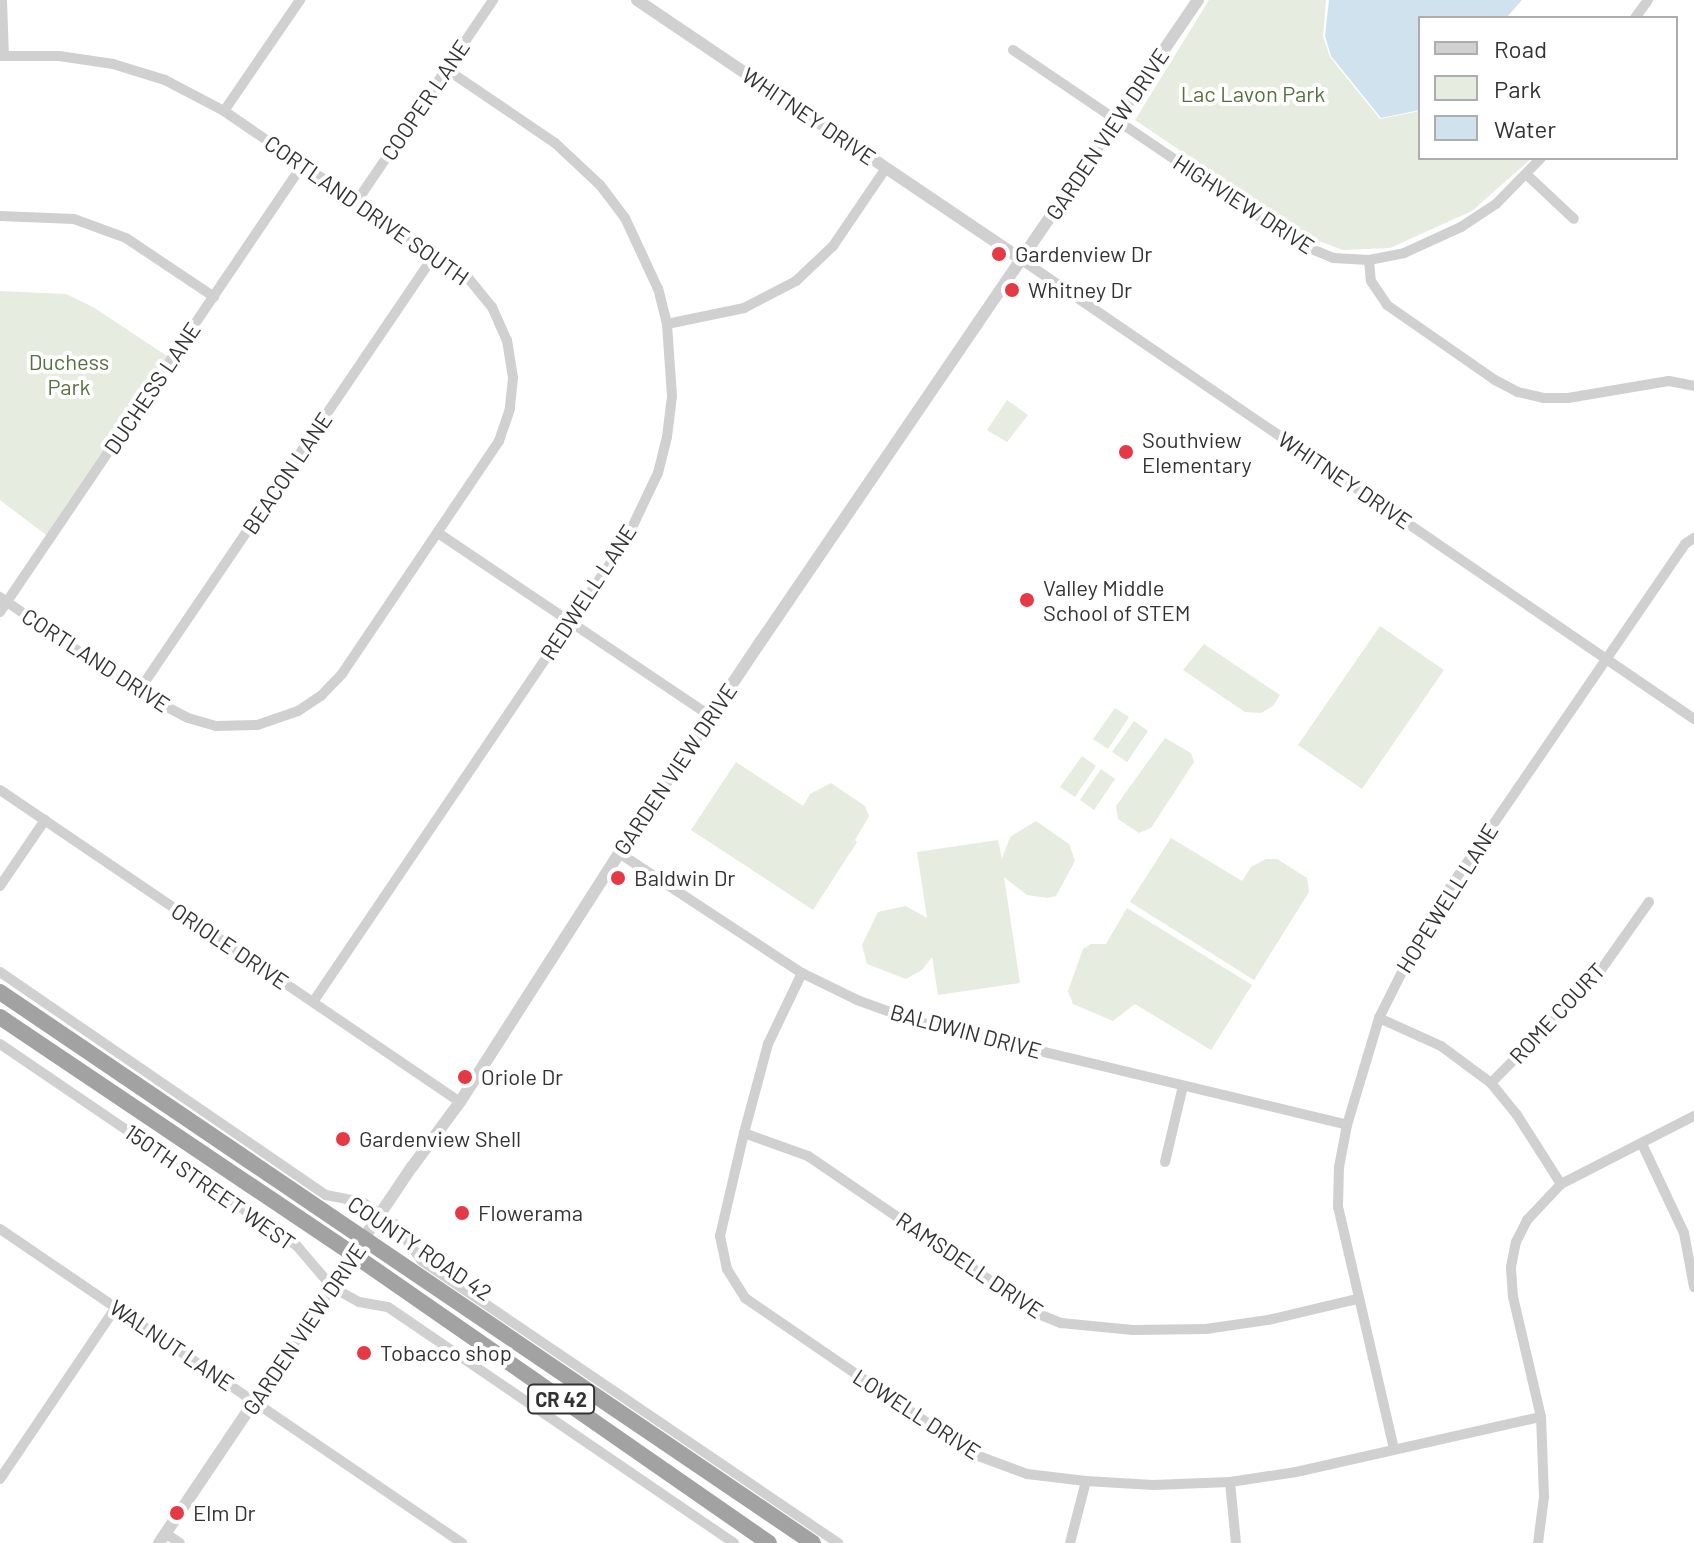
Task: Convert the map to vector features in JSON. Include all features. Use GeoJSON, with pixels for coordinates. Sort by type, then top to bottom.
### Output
{"type":"FeatureCollection","features":[{"type":"Feature","properties":{"kind":"highway","name":"COUNTY ROAD 42"},"geometry":{"type":"LineString","coordinates":[[0,992],[366,1237],[813,1543]]}},
{"type":"Feature","properties":{"kind":"highway","name":"COUNTY ROAD 42"},"geometry":{"type":"LineString","coordinates":[[0,1017],[354,1255],[769,1543]]}},
{"type":"Feature","properties":{"kind":"street"},"geometry":{"type":"LineString","coordinates":[[2,0],[2,56]]}},
{"type":"Feature","properties":{"kind":"street"},"geometry":{"type":"LineString","coordinates":[[224,111],[300,0]]}},
{"type":"Feature","properties":{"kind":"street","name":"COOPER LANE"},"geometry":{"type":"LineString","coordinates":[[357,201],[493,0]]}},
{"type":"Feature","properties":{"kind":"street","name":"WHITNEY DRIVE"},"geometry":{"type":"LineString","coordinates":[[637,0],[1694,719]]}},
{"type":"Feature","properties":{"kind":"street","name":"GARDEN VIEW DRIVE"},"geometry":{"type":"LineString","coordinates":[[162,1538],[460,1102],[710,716],[1198,0]]}},
{"type":"Feature","properties":{"kind":"street","name":"HIGHVIEW DRIVE"},"geometry":{"type":"LineString","coordinates":[[1013,50],[1299,244],[1333,258],[1369,260],[1404,253],[1461,227],[1496,204],[1539,160]]}},
{"type":"Feature","properties":{"kind":"street","name":"CORTLAND DRIVE SOUTH"},"geometry":{"type":"LineString","coordinates":[[2,56],[59,56],[113,64],[165,80],[224,111],[469,279],[492,307],[507,340],[513,378],[510,409],[499,441],[438,533]]}},
{"type":"Feature","properties":{"kind":"street","name":"REDWELL LANE"},"geometry":{"type":"LineString","coordinates":[[313,1002],[626,540],[658,473],[672,396],[667,324],[658,289],[643,250],[625,218],[600,185],[555,143],[446,69]]}},
{"type":"Feature","properties":{"kind":"street","name":"DUCHESS LANE"},"geometry":{"type":"LineString","coordinates":[[2,604],[303,164]]}},
{"type":"Feature","properties":{"kind":"street"},"geometry":{"type":"LineString","coordinates":[[667,324],[744,308],[796,281],[833,246],[886,168]]}},
{"type":"Feature","properties":{"kind":"street"},"geometry":{"type":"LineString","coordinates":[[1527,175],[1574,219]]}},
{"type":"Feature","properties":{"kind":"street"},"geometry":{"type":"LineString","coordinates":[[0,216],[74,219],[126,238],[214,297]]}},
{"type":"Feature","properties":{"kind":"street","name":"BEACON LANE"},"geometry":{"type":"LineString","coordinates":[[138,692],[435,254]]}},
{"type":"Feature","properties":{"kind":"street"},"geometry":{"type":"LineString","coordinates":[[1369,260],[1371,281],[1387,305],[1518,392],[1543,398],[1568,398],[1669,381],[1694,386]]}},
{"type":"Feature","properties":{"kind":"street"},"geometry":{"type":"LineString","coordinates":[[438,533],[710,716]]}},
{"type":"Feature","properties":{"kind":"street","name":"CORTLAND DRIVE"},"geometry":{"type":"LineString","coordinates":[[2,604],[138,692],[188,718],[216,726],[257,725],[298,711],[322,695],[342,674],[438,533]]}},
{"type":"Feature","properties":{"kind":"street","name":"HOPEWELL LANE"},"geometry":{"type":"LineString","coordinates":[[1394,1449],[1338,1207],[1339,1167],[1347,1125],[1379,1018],[1399,971],[1429,918],[1685,544],[1694,538]]}},
{"type":"Feature","properties":{"kind":"street","name":"ORIOLE DRIVE"},"geometry":{"type":"LineString","coordinates":[[0,790],[460,1102]]}},
{"type":"Feature","properties":{"kind":"street"},"geometry":{"type":"LineString","coordinates":[[0,886],[45,820]]}},
{"type":"Feature","properties":{"kind":"street","name":"BALDWIN DRIVE"},"geometry":{"type":"LineString","coordinates":[[619,853],[802,973],[857,1000],[915,1021],[1347,1125]]}},
{"type":"Feature","properties":{"kind":"street","name":"ROME COURT"},"geometry":{"type":"LineString","coordinates":[[1491,1083],[1596,977],[1649,902]]}},
{"type":"Feature","properties":{"kind":"street"},"geometry":{"type":"LineString","coordinates":[[0,972],[326,1195],[362,1202],[395,1224],[422,1261],[838,1543]]}},
{"type":"Feature","properties":{"kind":"street","name":"LOWELL DRIVE"},"geometry":{"type":"LineString","coordinates":[[802,973],[768,1044],[744,1133],[720,1236],[727,1269],[745,1298],[973,1454],[1027,1474],[1086,1481],[1153,1485],[1230,1482],[1296,1472],[1541,1417]]}},
{"type":"Feature","properties":{"kind":"street"},"geometry":{"type":"LineString","coordinates":[[1379,1018],[1441,1046],[1491,1083],[1517,1115],[1561,1184]]}},
{"type":"Feature","properties":{"kind":"street","name":"150TH STREET WEST"},"geometry":{"type":"LineString","coordinates":[[0,1044],[297,1246],[332,1287],[359,1302],[388,1307],[734,1543]]}},
{"type":"Feature","properties":{"kind":"street"},"geometry":{"type":"LineString","coordinates":[[1165,1162],[1183,1086]]}},
{"type":"Feature","properties":{"kind":"street"},"geometry":{"type":"LineString","coordinates":[[1538,1543],[1544,1497],[1541,1417],[1513,1297],[1511,1267],[1527,1220],[1561,1184],[1694,1116]]}},
{"type":"Feature","properties":{"kind":"street","name":"RAMSDELL DRIVE"},"geometry":{"type":"LineString","coordinates":[[744,1133],[808,1156],[1041,1315],[1061,1323],[1133,1330],[1206,1329],[1268,1320],[1357,1299]]}},
{"type":"Feature","properties":{"kind":"street"},"geometry":{"type":"LineString","coordinates":[[1642,1144],[1684,1233],[1694,1287]]}},
{"type":"Feature","properties":{"kind":"street","name":"WALNUT LANE"},"geometry":{"type":"LineString","coordinates":[[0,1229],[462,1543]]}},
{"type":"Feature","properties":{"kind":"street"},"geometry":{"type":"LineString","coordinates":[[0,1479],[116,1307]]}},
{"type":"Feature","properties":{"kind":"street"},"geometry":{"type":"LineString","coordinates":[[1070,1543],[1086,1481]]}},
{"type":"Feature","properties":{"kind":"street"},"geometry":{"type":"LineString","coordinates":[[1230,1482],[1236,1543]]}},
{"type":"Feature","properties":{"kind":"street"},"geometry":{"type":"LineString","coordinates":[[162,1538],[180,1543]]}},
{"type":"Feature","properties":{"kind":"green space","name":"Lac Lavon Park"},"geometry":{"type":"Polygon","coordinates":[[[1209,0],[1326,0],[1323,36],[1330,57],[1380,119],[1418,111],[1418,160],[1530,160],[1472,211],[1390,248],[1343,250],[1306,236],[1135,120],[1209,0]]]}},
{"type":"Feature","properties":{"kind":"green space","name":"Duchess Park"},"geometry":{"type":"Polygon","coordinates":[[[0,291],[66,294],[93,307],[167,356],[46,535],[0,500],[0,291]]]}},
{"type":"Feature","properties":{"kind":"green space"},"geometry":{"type":"Polygon","coordinates":[[[1007,400],[1028,415],[1007,442],[987,430],[1007,400]]]}},
{"type":"Feature","properties":{"kind":"green space"},"geometry":{"type":"Polygon","coordinates":[[[1380,626],[1444,670],[1362,789],[1298,745],[1380,626]]]}},
{"type":"Feature","properties":{"kind":"green space"},"geometry":{"type":"Polygon","coordinates":[[[1204,644],[1280,695],[1273,706],[1261,713],[1245,712],[1183,670],[1204,644]]]}},
{"type":"Feature","properties":{"kind":"green space"},"geometry":{"type":"Polygon","coordinates":[[[1115,708],[1129,717],[1108,749],[1093,739],[1115,708]]]}},
{"type":"Feature","properties":{"kind":"green space"},"geometry":{"type":"Polygon","coordinates":[[[1134,721],[1148,731],[1127,762],[1112,752],[1134,721]]]}},
{"type":"Feature","properties":{"kind":"green space"},"geometry":{"type":"Polygon","coordinates":[[[1165,738],[1191,753],[1194,762],[1151,828],[1139,833],[1118,819],[1116,806],[1165,738]]]}},
{"type":"Feature","properties":{"kind":"green space"},"geometry":{"type":"Polygon","coordinates":[[[1082,756],[1096,766],[1075,797],[1060,787],[1082,756]]]}},
{"type":"Feature","properties":{"kind":"green space"},"geometry":{"type":"Polygon","coordinates":[[[736,762],[803,806],[810,794],[831,783],[865,806],[869,816],[855,840],[857,842],[813,910],[691,830],[736,762]]]}},
{"type":"Feature","properties":{"kind":"green space"},"geometry":{"type":"Polygon","coordinates":[[[1101,769],[1115,779],[1094,810],[1080,800],[1101,769]]]}},
{"type":"Feature","properties":{"kind":"green space"},"geometry":{"type":"Polygon","coordinates":[[[1036,821],[1069,844],[1075,861],[1056,896],[1048,898],[1027,895],[1004,877],[1020,983],[938,995],[932,957],[922,970],[906,979],[867,964],[862,945],[878,912],[906,906],[927,918],[917,852],[998,840],[1002,859],[1010,837],[1036,821]]]}},
{"type":"Feature","properties":{"kind":"green space"},"geometry":{"type":"Polygon","coordinates":[[[1171,838],[1242,881],[1251,867],[1266,859],[1277,859],[1307,878],[1309,892],[1254,980],[1130,902],[1171,838]]]}},
{"type":"Feature","properties":{"kind":"green space"},"geometry":{"type":"Polygon","coordinates":[[[1127,908],[1252,985],[1211,1050],[1135,1004],[1113,1021],[1073,1004],[1068,991],[1083,949],[1091,944],[1106,944],[1127,908]]]}},
{"type":"Feature","properties":{"kind":"water"},"geometry":{"type":"Polygon","coordinates":[[[1329,0],[1522,0],[1508,16],[1418,16],[1418,110],[1381,118],[1331,56],[1325,36],[1329,0]]]}},
{"type":"Feature","properties":{"kind":"place","name":"Gardenview Dr"},"geometry":{"type":"Point","coordinates":[999,254]}},
{"type":"Feature","properties":{"kind":"place","name":"Whitney Dr"},"geometry":{"type":"Point","coordinates":[1012,290]}},
{"type":"Feature","properties":{"kind":"place","name":"Southview Elementary"},"geometry":{"type":"Point","coordinates":[1126,452]}},
{"type":"Feature","properties":{"kind":"place","name":"Valley Middle School of STEM"},"geometry":{"type":"Point","coordinates":[1027,600]}},
{"type":"Feature","properties":{"kind":"place","name":"Baldwin Dr"},"geometry":{"type":"Point","coordinates":[618,878]}},
{"type":"Feature","properties":{"kind":"place","name":"Oriole Dr"},"geometry":{"type":"Point","coordinates":[465,1077]}},
{"type":"Feature","properties":{"kind":"place","name":"Gardenview Shell"},"geometry":{"type":"Point","coordinates":[343,1139]}},
{"type":"Feature","properties":{"kind":"place","name":"Flowerama"},"geometry":{"type":"Point","coordinates":[462,1213]}},
{"type":"Feature","properties":{"kind":"place","name":"Tobacco shop"},"geometry":{"type":"Point","coordinates":[364,1353]}},
{"type":"Feature","properties":{"kind":"place","name":"Elm Dr"},"geometry":{"type":"Point","coordinates":[177,1513]}}]}
